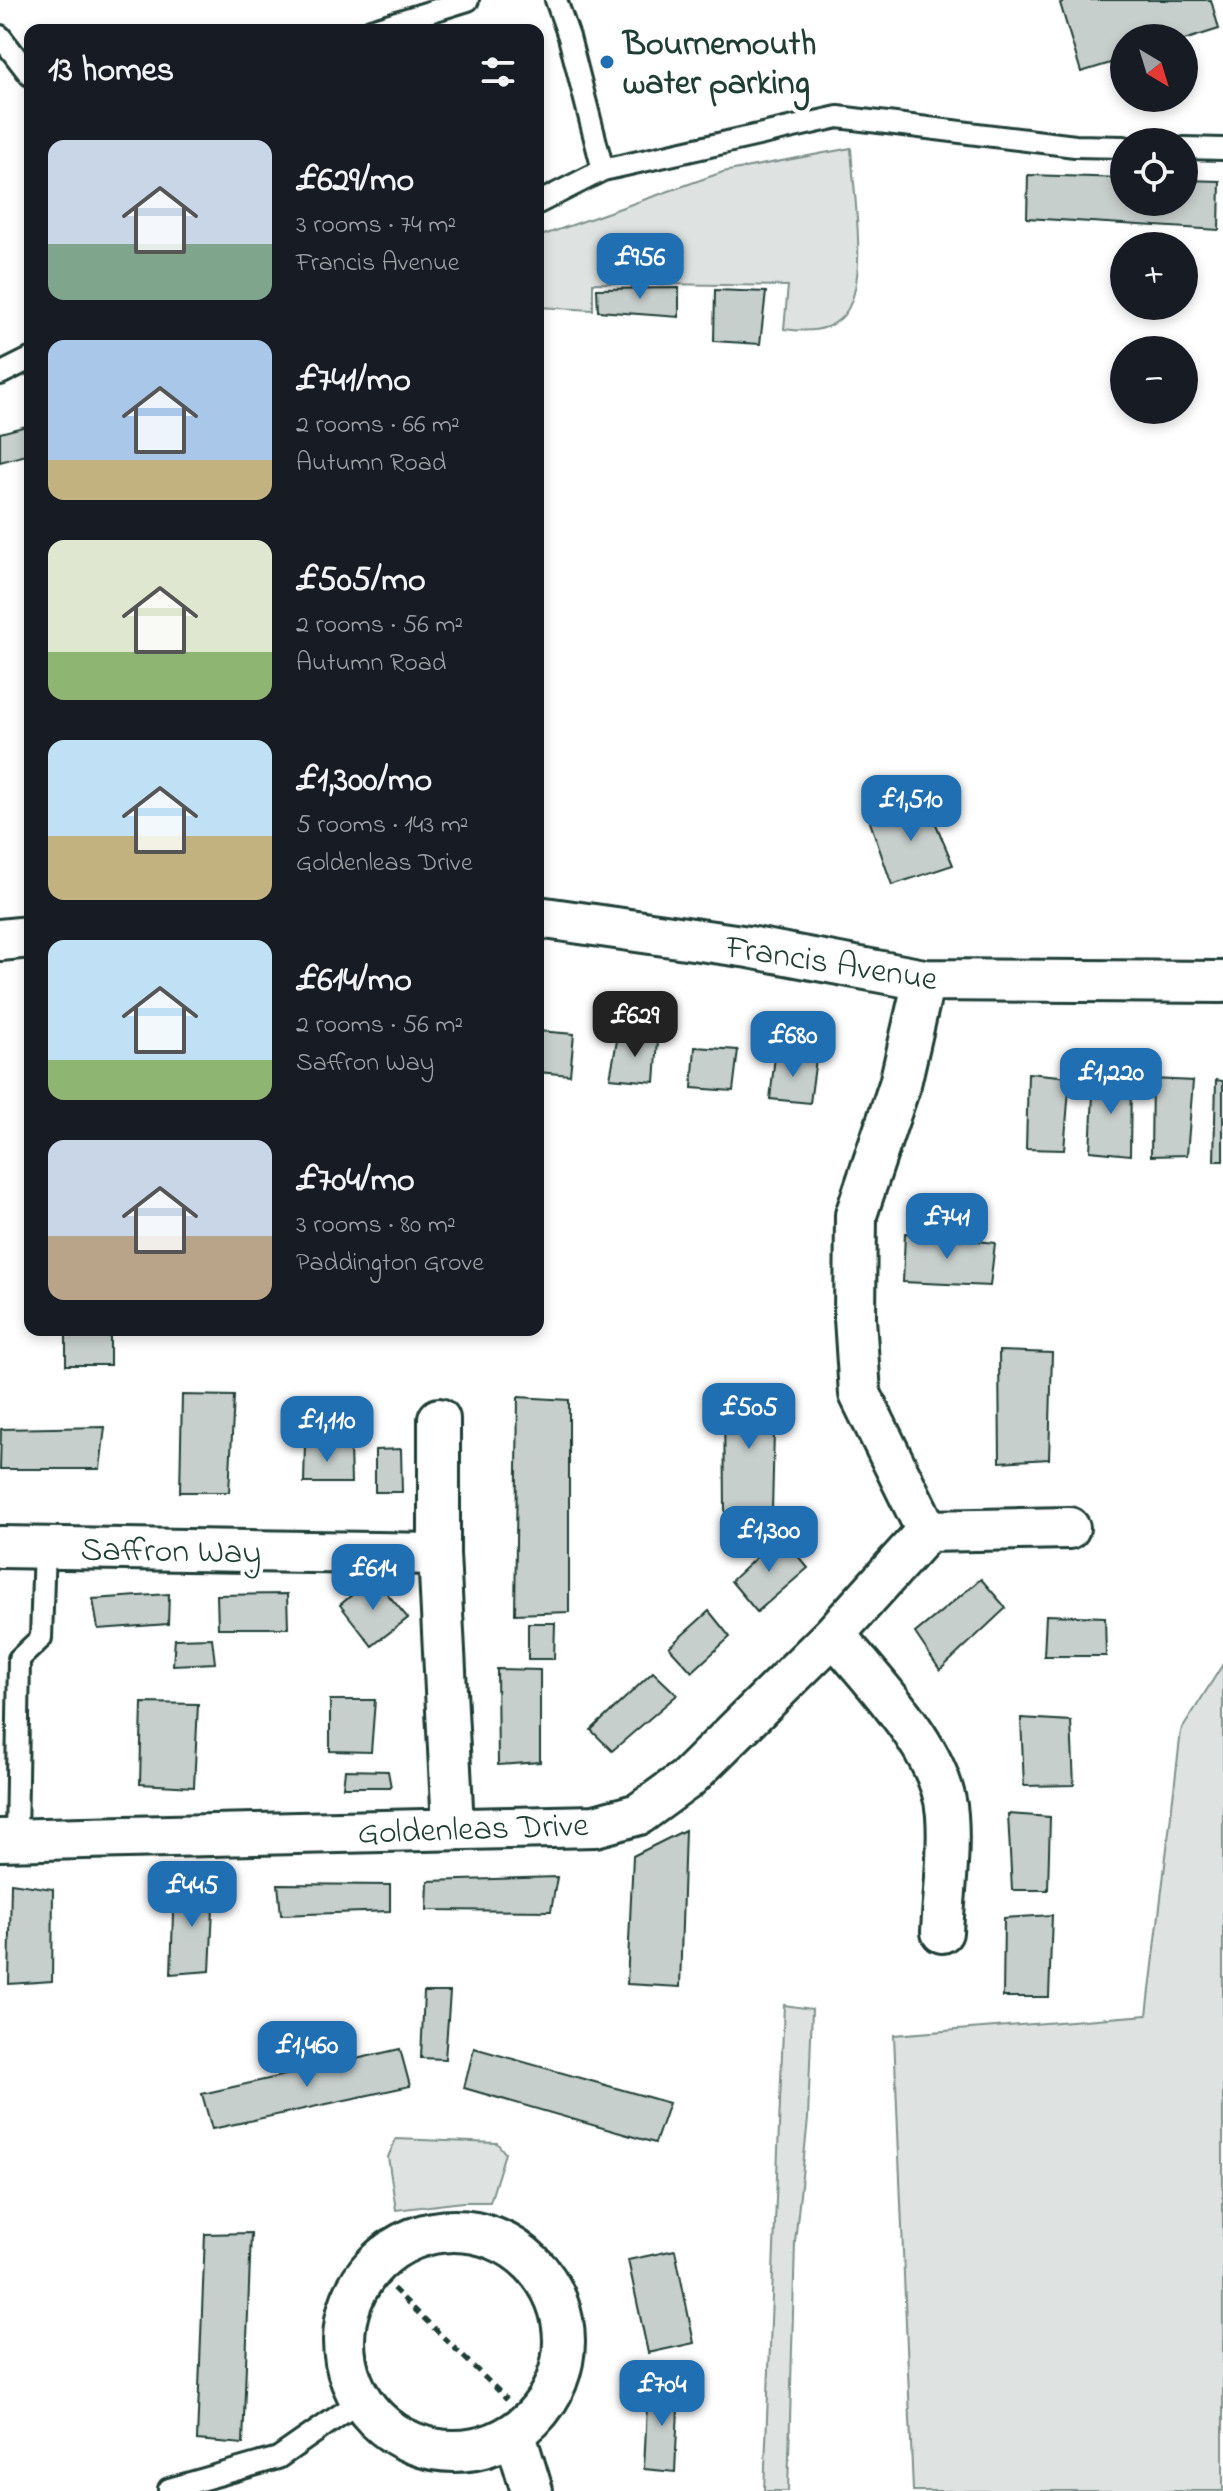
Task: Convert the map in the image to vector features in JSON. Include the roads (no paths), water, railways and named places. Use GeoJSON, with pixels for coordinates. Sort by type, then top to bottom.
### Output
{"type":"FeatureCollection","features":[{"type":"Feature","properties":{"kind":"street","name":"Francis Avenue"},"geometry":{"type":"LineString","coordinates":[[544,918],[749,947],[924,980],[1223,982]]}},
{"type":"Feature","properties":{"kind":"street"},"geometry":{"type":"LineString","coordinates":[[0,940],[24,938]]}},
{"type":"Feature","properties":{"kind":"street"},"geometry":{"type":"LineString","coordinates":[[924,980],[900,1084],[856,1215],[855,1318],[860,1394],[927,1531],[1069,1528]]}},
{"type":"Feature","properties":{"kind":"street"},"geometry":{"type":"LineString","coordinates":[[439,1419],[439,1554],[453,1827]]}},
{"type":"Feature","properties":{"kind":"street","name":"Goldenleas Drive"},"geometry":{"type":"LineString","coordinates":[[8,1840],[595,1826],[639,1814],[687,1779],[834,1634],[927,1531]]}},
{"type":"Feature","properties":{"kind":"street","name":"Saffron Way"},"geometry":{"type":"LineString","coordinates":[[0,1547],[439,1554]]}},
{"type":"Feature","properties":{"kind":"street"},"geometry":{"type":"LineString","coordinates":[[834,1634],[905,1723],[935,1767],[947,1813],[942,1932]]}},
{"type":"Feature","properties":{"kind":"street"},"geometry":{"type":"LineString","coordinates":[[450,2230],[485,2235],[518,2251],[542,2274],[560,2307],[565,2343],[559,2377],[538,2414],[522,2428],[478,2450],[440,2452],[417,2446],[377,2422],[360,2401],[349,2379],[343,2353],[345,2316],[358,2285],[387,2253],[419,2236],[450,2230]]}},
{"type":"Feature","properties":{"kind":"street"},"geometry":{"type":"LineString","coordinates":[[522,2428],[532,2491]]}},
{"type":"Feature","properties":{"kind":"lane"},"geometry":{"type":"LineString","coordinates":[[390,24],[468,0]]}},
{"type":"Feature","properties":{"kind":"lane"},"geometry":{"type":"LineString","coordinates":[[556,0],[569,37],[603,170]]}},
{"type":"Feature","properties":{"kind":"lane"},"geometry":{"type":"LineString","coordinates":[[0,36],[24,67]]}},
{"type":"Feature","properties":{"kind":"lane"},"geometry":{"type":"LineString","coordinates":[[544,200],[603,170],[838,117],[1075,146],[1110,147]]}},
{"type":"Feature","properties":{"kind":"lane"},"geometry":{"type":"LineString","coordinates":[[1198,148],[1223,149]]}},
{"type":"Feature","properties":{"kind":"lane"},"geometry":{"type":"LineString","coordinates":[[0,374],[24,362]]}},
{"type":"Feature","properties":{"kind":"lane"},"geometry":{"type":"LineString","coordinates":[[8,1840],[19,1659],[41,1638],[44,1547]]}},
{"type":"Feature","properties":{"kind":"lane"},"geometry":{"type":"LineString","coordinates":[[169,2489],[278,2458],[360,2401]]}},
{"type":"Feature","properties":{"kind":"place","name":"Bournemouth water parking"},"geometry":{"type":"Point","coordinates":[607,62]}}]}
